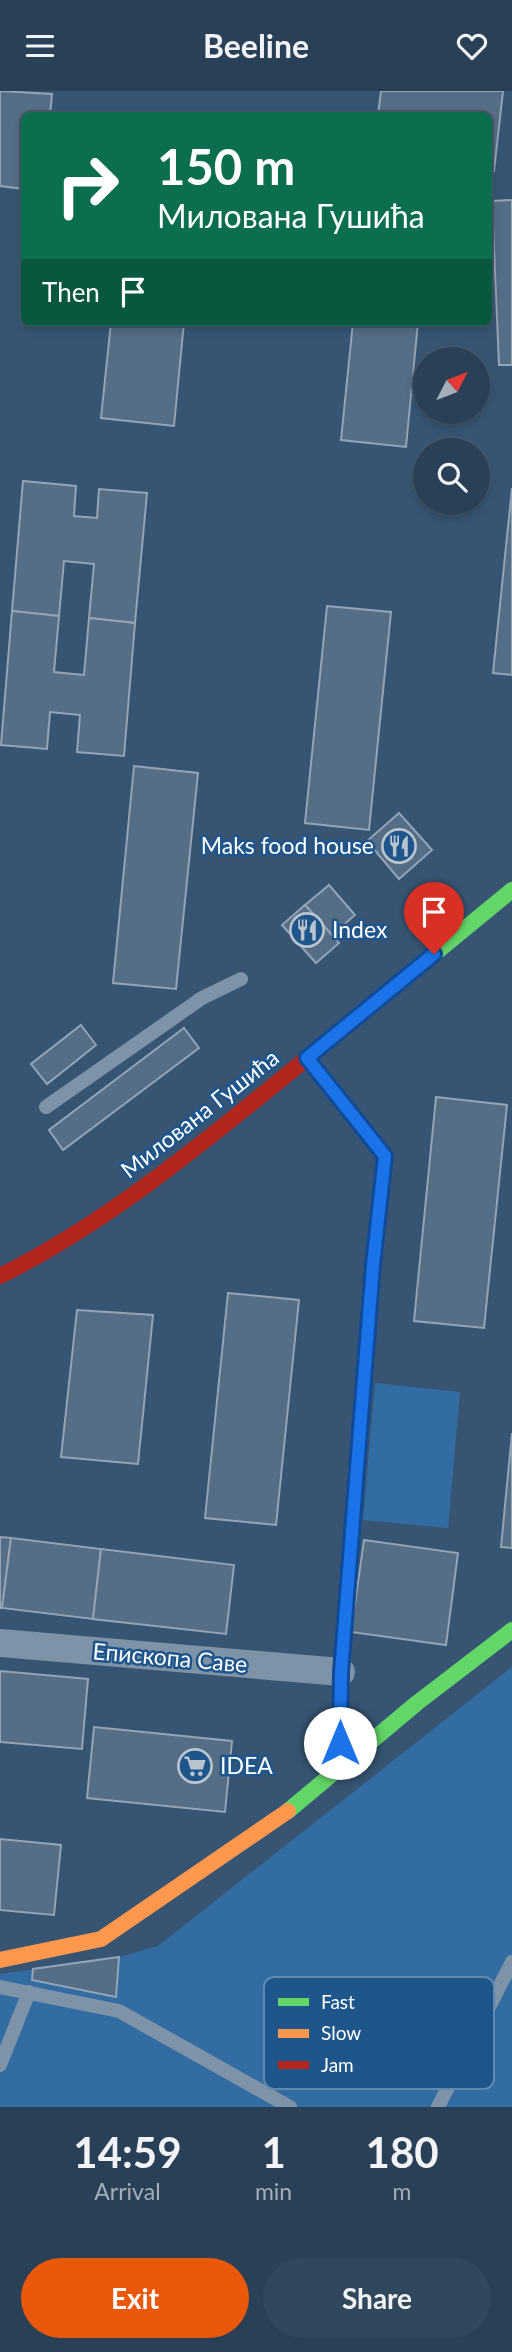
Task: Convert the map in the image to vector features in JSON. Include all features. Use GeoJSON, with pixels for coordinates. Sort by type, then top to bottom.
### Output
{"type":"FeatureCollection","features":[{"type":"Feature","properties":{"kind":"street","name":"Милована Гушића"},"geometry":{"type":"LineString","coordinates":[[0,1276],[82,1231],[144,1189],[512,890]]}},
{"type":"Feature","properties":{"kind":"street"},"geometry":{"type":"LineString","coordinates":[[307,1058],[385,1156],[373,1265],[341,1672],[340,1767]]}},
{"type":"Feature","properties":{"kind":"street"},"geometry":{"type":"LineString","coordinates":[[0,1960],[101,1939],[284,1815],[417,1703],[512,1630]]}},
{"type":"Feature","properties":{"kind":"street","name":"Епископа Саве"},"geometry":{"type":"LineString","coordinates":[[0,1643],[341,1672]]}},
{"type":"Feature","properties":{"kind":"lane"},"geometry":{"type":"LineString","coordinates":[[46,1107],[202,998],[241,979]]}},
{"type":"Feature","properties":{"kind":"lane"},"geometry":{"type":"LineString","coordinates":[[494,1997],[512,1962]]}},
{"type":"Feature","properties":{"kind":"lane"},"geometry":{"type":"LineString","coordinates":[[0,1987],[119,2011],[290,2107]]}},
{"type":"Feature","properties":{"kind":"lane"},"geometry":{"type":"LineString","coordinates":[[0,2064],[29,1992]]}},
{"type":"Feature","properties":{"kind":"lane"},"geometry":{"type":"LineString","coordinates":[[438,2107],[447,2089]]}},
{"type":"Feature","properties":{"kind":"shaded area"},"geometry":{"type":"Polygon","coordinates":[[[375,1383],[460,1392],[448,1528],[363,1520],[375,1383]]]}},
{"type":"Feature","properties":{"kind":"shaded area"},"geometry":{"type":"Polygon","coordinates":[[[512,1667],[512,2107],[0,2107],[0,1974],[119,1957],[158,1946],[512,1667]]]}},
{"type":"Feature","properties":{"kind":"building"},"geometry":{"type":"Polygon","coordinates":[[[0,91],[52,94],[50,112],[21,112],[21,189],[0,186],[0,91]]]}},
{"type":"Feature","properties":{"kind":"building"},"geometry":{"type":"Polygon","coordinates":[[[381,91],[503,91],[494,171],[492,112],[378,112],[381,91]]]}},
{"type":"Feature","properties":{"kind":"building"},"geometry":{"type":"Polygon","coordinates":[[[512,200],[512,365],[499,365],[492,201],[512,200]]]}},
{"type":"Feature","properties":{"kind":"building"},"geometry":{"type":"Polygon","coordinates":[[[111,326],[184,326],[174,426],[101,418],[111,326]]]}},
{"type":"Feature","properties":{"kind":"building"},"geometry":{"type":"Polygon","coordinates":[[[353,326],[418,326],[416,347],[413,347],[406,447],[341,440],[353,326]]]}},
{"type":"Feature","properties":{"kind":"building"},"geometry":{"type":"Polygon","coordinates":[[[23,481],[76,486],[74,516],[97,518],[99,489],[147,493],[135,623],[89,618],[94,564],[64,561],[59,616],[12,611],[23,481]]]}},
{"type":"Feature","properties":{"kind":"building"},"geometry":{"type":"Polygon","coordinates":[[[512,488],[512,675],[493,673],[512,488]]]}},
{"type":"Feature","properties":{"kind":"building"},"geometry":{"type":"Polygon","coordinates":[[[327,606],[391,612],[369,830],[305,823],[327,606]]]}},
{"type":"Feature","properties":{"kind":"building"},"geometry":{"type":"Polygon","coordinates":[[[12,611],[59,616],[54,672],[84,675],[89,618],[135,623],[124,756],[77,752],[80,715],[50,712],[47,749],[1,745],[12,611]]]}},
{"type":"Feature","properties":{"kind":"building"},"geometry":{"type":"Polygon","coordinates":[[[134,766],[198,773],[176,989],[113,983],[134,766]]]}},
{"type":"Feature","properties":{"kind":"building","name":"Maks food house"},"geometry":{"type":"Polygon","coordinates":[[[399,813],[432,850],[399,879],[367,841],[399,813]]]}},
{"type":"Feature","properties":{"kind":"building"},"geometry":{"type":"Polygon","coordinates":[[[329,885],[355,915],[332,935],[305,905],[329,885]]]}},
{"type":"Feature","properties":{"kind":"building","name":"Index"},"geometry":{"type":"Polygon","coordinates":[[[305,905],[339,943],[316,963],[282,925],[305,905]]]}},
{"type":"Feature","properties":{"kind":"building"},"geometry":{"type":"Polygon","coordinates":[[[81,1025],[96,1045],[47,1084],[31,1064],[81,1025]]]}},
{"type":"Feature","properties":{"kind":"building"},"geometry":{"type":"Polygon","coordinates":[[[184,1028],[199,1048],[63,1150],[49,1130],[184,1028]]]}},
{"type":"Feature","properties":{"kind":"building"},"geometry":{"type":"Polygon","coordinates":[[[436,1097],[507,1105],[484,1328],[414,1321],[436,1097]]]}},
{"type":"Feature","properties":{"kind":"building"},"geometry":{"type":"Polygon","coordinates":[[[228,1293],[299,1300],[276,1525],[205,1518],[228,1293]]]}},
{"type":"Feature","properties":{"kind":"building"},"geometry":{"type":"Polygon","coordinates":[[[77,1310],[153,1315],[138,1464],[61,1457],[77,1310]]]}},
{"type":"Feature","properties":{"kind":"building"},"geometry":{"type":"Polygon","coordinates":[[[512,1433],[512,1548],[501,1547],[512,1433]]]}},
{"type":"Feature","properties":{"kind":"building"},"geometry":{"type":"Polygon","coordinates":[[[0,1537],[11,1538],[2,1608],[0,1608],[0,1537]]]}},
{"type":"Feature","properties":{"kind":"building"},"geometry":{"type":"Polygon","coordinates":[[[11,1538],[101,1549],[93,1619],[2,1608],[11,1538]]]}},
{"type":"Feature","properties":{"kind":"building"},"geometry":{"type":"Polygon","coordinates":[[[364,1540],[458,1553],[446,1645],[351,1632],[364,1540]]]}},
{"type":"Feature","properties":{"kind":"building"},"geometry":{"type":"Polygon","coordinates":[[[101,1549],[234,1565],[226,1634],[93,1619],[101,1549]]]}},
{"type":"Feature","properties":{"kind":"building"},"geometry":{"type":"Polygon","coordinates":[[[0,1671],[88,1679],[82,1749],[0,1742],[0,1671]]]}},
{"type":"Feature","properties":{"kind":"building"},"geometry":{"type":"Polygon","coordinates":[[[94,1727],[232,1741],[225,1812],[87,1798],[94,1727]]]}},
{"type":"Feature","properties":{"kind":"building"},"geometry":{"type":"Polygon","coordinates":[[[0,1839],[61,1845],[54,1915],[0,1910],[0,1839]]]}},
{"type":"Feature","properties":{"kind":"building"},"geometry":{"type":"Polygon","coordinates":[[[119,1957],[116,1997],[32,1980],[33,1969],[119,1957]]]}},
{"type":"Feature","properties":{"kind":"traffic: fast"},"geometry":{"type":"LineString","coordinates":[[316,1051],[512,890]]}},
{"type":"Feature","properties":{"kind":"traffic: fast"},"geometry":{"type":"LineString","coordinates":[[307,1058],[385,1156],[373,1265],[346,1606]]}},
{"type":"Feature","properties":{"kind":"traffic: fast"},"geometry":{"type":"LineString","coordinates":[[288,1811],[417,1703],[512,1630]]}},
{"type":"Feature","properties":{"kind":"traffic: slow"},"geometry":{"type":"LineString","coordinates":[[0,1960],[101,1939],[288,1811]]}},
{"type":"Feature","properties":{"kind":"traffic: jam"},"geometry":{"type":"LineString","coordinates":[[0,1276],[43,1253],[125,1201],[316,1051]]}},
{"type":"Feature","properties":{"kind":"traffic: jam"},"geometry":{"type":"LineString","coordinates":[[340,1767],[341,1672],[346,1606]]}},
{"type":"Feature","properties":{"kind":"place","name":"Maks food house"},"geometry":{"type":"Point","coordinates":[399,846]}},
{"type":"Feature","properties":{"kind":"place","name":"Index"},"geometry":{"type":"Point","coordinates":[307,930]}},
{"type":"Feature","properties":{"kind":"place","name":"IDEA"},"geometry":{"type":"Point","coordinates":[195,1766]}},
{"type":"Feature","properties":{"kind":"route"},"geometry":{"type":"LineString","coordinates":[[340,1743],[341,1672],[373,1265],[385,1156],[307,1058],[434,954]]}}]}
